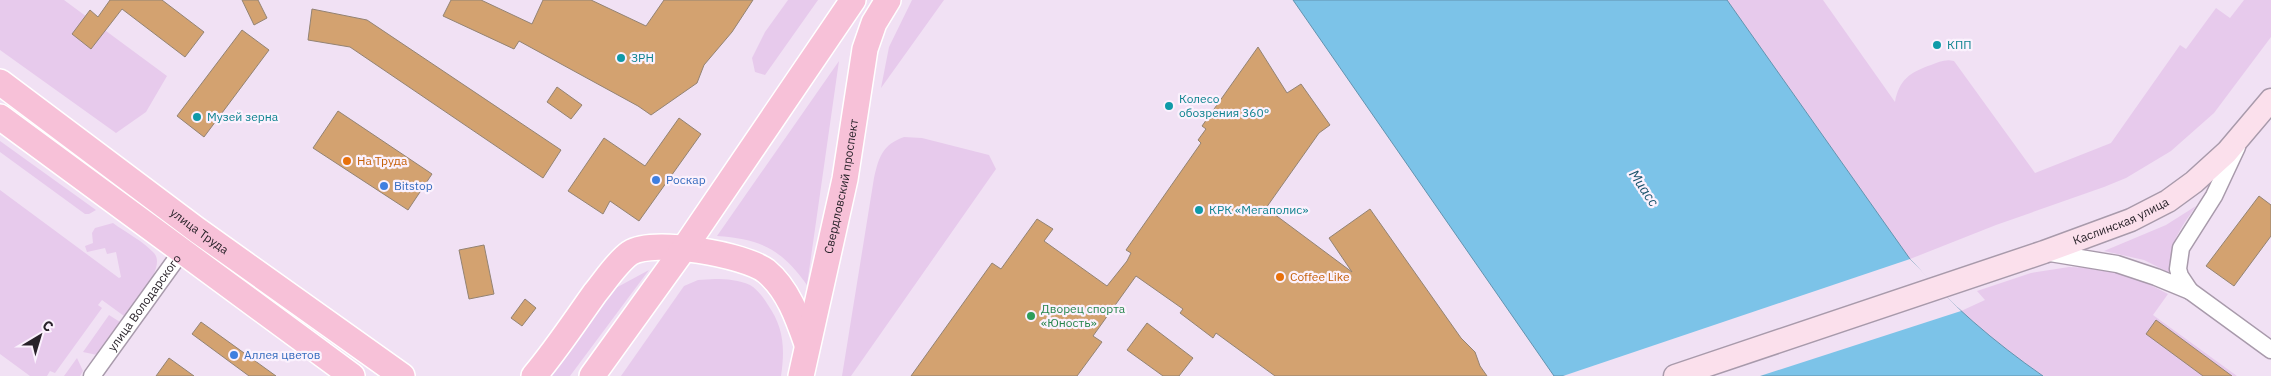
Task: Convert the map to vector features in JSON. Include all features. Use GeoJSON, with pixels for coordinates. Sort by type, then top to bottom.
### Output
{"type":"FeatureCollection","features":[{"type":"Feature","properties":{"kind":"main road"},"geometry":{"type":"LineString","coordinates":[[592,376],[685,247],[853,0]]}},
{"type":"Feature","properties":{"kind":"main road","name":"Свердловский проспект"},"geometry":{"type":"LineString","coordinates":[[801,376],[833,238],[865,49],[874,23],[888,0]]}},
{"type":"Feature","properties":{"kind":"main road","name":"улица Труда"},"geometry":{"type":"LineString","coordinates":[[0,82],[198,230],[402,376]]}},
{"type":"Feature","properties":{"kind":"main road","name":"Каслинская улица"},"geometry":{"type":"LineString","coordinates":[[1676,376],[1936,289],[2124,223],[2168,201],[2206,171],[2242,135],[2271,100]]}},
{"type":"Feature","properties":{"kind":"main road"},"geometry":{"type":"LineString","coordinates":[[0,117],[352,376]]}},
{"type":"Feature","properties":{"kind":"main road"},"geometry":{"type":"LineString","coordinates":[[534,376],[607,278],[630,253],[650,248],[685,247],[752,263],[767,272],[790,301],[807,344]]}},
{"type":"Feature","properties":{"kind":"street"},"geometry":{"type":"LineString","coordinates":[[2190,291],[2180,276],[2178,269],[2181,248],[2214,196],[2242,135]]}},
{"type":"Feature","properties":{"kind":"street","name":"улица Володарского"},"geometry":{"type":"LineString","coordinates":[[92,376],[198,230]]}},
{"type":"Feature","properties":{"kind":"street"},"geometry":{"type":"LineString","coordinates":[[2044,252],[2117,264],[2190,291],[2271,350]]}},
{"type":"Feature","properties":{"kind":"shaded area"},"geometry":{"type":"Polygon","coordinates":[[[0,0],[64,0],[167,76],[146,112],[116,133],[0,50],[0,0]]]}},
{"type":"Feature","properties":{"kind":"shaded area"},"geometry":{"type":"Polygon","coordinates":[[[788,0],[818,0],[765,75],[755,72],[752,58],[765,32],[788,0]]]}},
{"type":"Feature","properties":{"kind":"shaded area"},"geometry":{"type":"Polygon","coordinates":[[[912,0],[944,0],[881,88],[889,47],[912,0]]]}},
{"type":"Feature","properties":{"kind":"shaded area"},"geometry":{"type":"Polygon","coordinates":[[[1727,0],[1823,0],[1895,102],[1899,88],[1911,74],[1939,62],[1954,61],[2035,173],[2111,143],[2180,45],[2186,49],[2216,8],[2230,18],[2244,0],[2271,0],[2271,37],[2214,113],[2171,151],[2126,178],[1996,225],[1910,259],[1727,0]]]}},
{"type":"Feature","properties":{"kind":"shaded area"},"geometry":{"type":"Polygon","coordinates":[[[839,61],[807,285],[779,254],[769,248],[746,240],[717,236],[839,61]]]}},
{"type":"Feature","properties":{"kind":"shaded area"},"geometry":{"type":"Polygon","coordinates":[[[904,137],[922,138],[989,155],[996,169],[851,376],[842,376],[874,178],[880,158],[886,148],[904,137]]]}},
{"type":"Feature","properties":{"kind":"shaded area"},"geometry":{"type":"Polygon","coordinates":[[[0,141],[96,210],[85,214],[0,152],[0,141]]]}},
{"type":"Feature","properties":{"kind":"shaded area"},"geometry":{"type":"Polygon","coordinates":[[[0,190],[119,278],[121,277],[116,252],[107,254],[105,248],[87,252],[85,246],[93,243],[92,233],[95,228],[113,223],[145,245],[154,253],[157,259],[153,276],[148,285],[124,316],[102,300],[98,305],[102,308],[55,373],[50,371],[47,376],[30,376],[0,354],[0,190]]]}},
{"type":"Feature","properties":{"kind":"shaded area"},"geometry":{"type":"Polygon","coordinates":[[[2196,206],[2180,230],[2173,246],[2171,255],[2172,274],[2144,260],[2104,251],[2166,225],[2196,206]]]}},
{"type":"Feature","properties":{"kind":"shaded area"},"geometry":{"type":"Polygon","coordinates":[[[2069,267],[2082,267],[2120,274],[2144,282],[2168,294],[2153,315],[2237,376],[2043,376],[2002,347],[1961,311],[1985,300],[1977,291],[2031,273],[2069,267]]]}},
{"type":"Feature","properties":{"kind":"shaded area"},"geometry":{"type":"Polygon","coordinates":[[[649,270],[570,376],[550,376],[612,290],[649,270]]]}},
{"type":"Feature","properties":{"kind":"shaded area"},"geometry":{"type":"Polygon","coordinates":[[[698,280],[733,280],[750,285],[764,299],[777,322],[782,339],[781,376],[621,376],[684,286],[698,280]]]}},
{"type":"Feature","properties":{"kind":"shaded area"},"geometry":{"type":"Polygon","coordinates":[[[109,315],[120,322],[97,355],[83,352],[109,315]]]}},
{"type":"Feature","properties":{"kind":"shaded area"},"geometry":{"type":"Polygon","coordinates":[[[77,358],[83,371],[80,376],[64,376],[77,358]]]}},
{"type":"Feature","properties":{"kind":"water","name":"Миасс"},"geometry":{"type":"Polygon","coordinates":[[[1293,0],[1727,0],[1910,259],[1973,322],[2043,376],[1554,376],[1293,0]]]}},
{"type":"Feature","properties":{"kind":"pier"},"geometry":{"type":"Polygon","coordinates":[[[1910,259],[1961,311],[1760,376],[1563,376],[1910,259]]]}},
{"type":"Feature","properties":{"kind":"building"},"geometry":{"type":"Polygon","coordinates":[[[110,0],[162,0],[204,32],[185,57],[122,9],[91,49],[72,34],[90,10],[98,17],[110,0]]]}},
{"type":"Feature","properties":{"kind":"building"},"geometry":{"type":"Polygon","coordinates":[[[242,0],[258,0],[267,18],[254,25],[242,0]]]}},
{"type":"Feature","properties":{"kind":"building","name":"ЗРН"},"geometry":{"type":"Polygon","coordinates":[[[451,0],[481,0],[532,24],[543,0],[591,0],[646,26],[664,0],[753,0],[732,32],[704,65],[697,83],[651,115],[519,41],[514,49],[443,16],[451,0]]]}},
{"type":"Feature","properties":{"kind":"building"},"geometry":{"type":"Polygon","coordinates":[[[312,9],[367,20],[561,150],[543,178],[350,47],[308,40],[312,9]]]}},
{"type":"Feature","properties":{"kind":"building"},"geometry":{"type":"Polygon","coordinates":[[[242,30],[269,50],[204,137],[177,116],[242,30]]]}},
{"type":"Feature","properties":{"kind":"building","name":"КРК «Мегаполис»"},"geometry":{"type":"Polygon","coordinates":[[[1258,47],[1287,93],[1301,84],[1330,125],[1319,133],[1266,208],[1352,272],[1329,238],[1370,209],[1461,338],[1475,352],[1480,366],[1487,376],[1275,376],[1216,333],[1213,338],[1180,313],[1183,309],[1136,276],[1093,336],[1102,342],[1077,376],[911,376],[992,263],[1001,269],[1037,219],[1053,229],[1044,241],[1107,286],[1127,261],[1131,253],[1126,250],[1201,143],[1198,140],[1206,129],[1202,126],[1258,47]]]}},
{"type":"Feature","properties":{"kind":"building"},"geometry":{"type":"Polygon","coordinates":[[[557,87],[582,105],[571,119],[547,102],[557,87]]]}},
{"type":"Feature","properties":{"kind":"building"},"geometry":{"type":"Polygon","coordinates":[[[338,111],[432,174],[408,210],[313,148],[338,111]]]}},
{"type":"Feature","properties":{"kind":"building"},"geometry":{"type":"Polygon","coordinates":[[[679,118],[701,134],[639,221],[610,201],[603,214],[568,191],[604,138],[645,166],[679,118]]]}},
{"type":"Feature","properties":{"kind":"building"},"geometry":{"type":"Polygon","coordinates":[[[2259,196],[2271,205],[2271,236],[2234,286],[2206,266],[2259,196]]]}},
{"type":"Feature","properties":{"kind":"building"},"geometry":{"type":"Polygon","coordinates":[[[484,245],[494,294],[469,299],[459,250],[484,245]]]}},
{"type":"Feature","properties":{"kind":"building"},"geometry":{"type":"Polygon","coordinates":[[[525,299],[536,308],[522,326],[511,318],[525,299]]]}},
{"type":"Feature","properties":{"kind":"building"},"geometry":{"type":"Polygon","coordinates":[[[2156,320],[2232,376],[2203,376],[2146,334],[2156,320]]]}},
{"type":"Feature","properties":{"kind":"building","name":"Аллея цветов"},"geometry":{"type":"Polygon","coordinates":[[[201,322],[276,376],[249,376],[192,334],[201,322]]]}},
{"type":"Feature","properties":{"kind":"building"},"geometry":{"type":"Polygon","coordinates":[[[1147,323],[1193,358],[1179,376],[1163,376],[1127,350],[1147,323]]]}},
{"type":"Feature","properties":{"kind":"building"},"geometry":{"type":"Polygon","coordinates":[[[169,358],[194,376],[156,376],[169,358]]]}},
{"type":"Feature","properties":{"kind":"place","name":"КПП"},"geometry":{"type":"Point","coordinates":[1937,45]}},
{"type":"Feature","properties":{"kind":"place","name":"ЗРН"},"geometry":{"type":"Point","coordinates":[621,58]}},
{"type":"Feature","properties":{"kind":"place","name":"Колесо обозрения 360°"},"geometry":{"type":"Point","coordinates":[1169,106]}},
{"type":"Feature","properties":{"kind":"place","name":"Музей зерна"},"geometry":{"type":"Point","coordinates":[197,117]}},
{"type":"Feature","properties":{"kind":"place","name":"На Труда"},"geometry":{"type":"Point","coordinates":[347,161]}},
{"type":"Feature","properties":{"kind":"place","name":"Роскар"},"geometry":{"type":"Point","coordinates":[656,180]}},
{"type":"Feature","properties":{"kind":"place","name":"Bitstop"},"geometry":{"type":"Point","coordinates":[384,186]}},
{"type":"Feature","properties":{"kind":"place","name":"КРК «Мегаполис»"},"geometry":{"type":"Point","coordinates":[1199,210]}},
{"type":"Feature","properties":{"kind":"place","name":"Coffee Like"},"geometry":{"type":"Point","coordinates":[1280,277]}},
{"type":"Feature","properties":{"kind":"place","name":"Дворец спорта «Юность»"},"geometry":{"type":"Point","coordinates":[1031,316]}},
{"type":"Feature","properties":{"kind":"place","name":"Аллея цветов"},"geometry":{"type":"Point","coordinates":[234,355]}}]}
